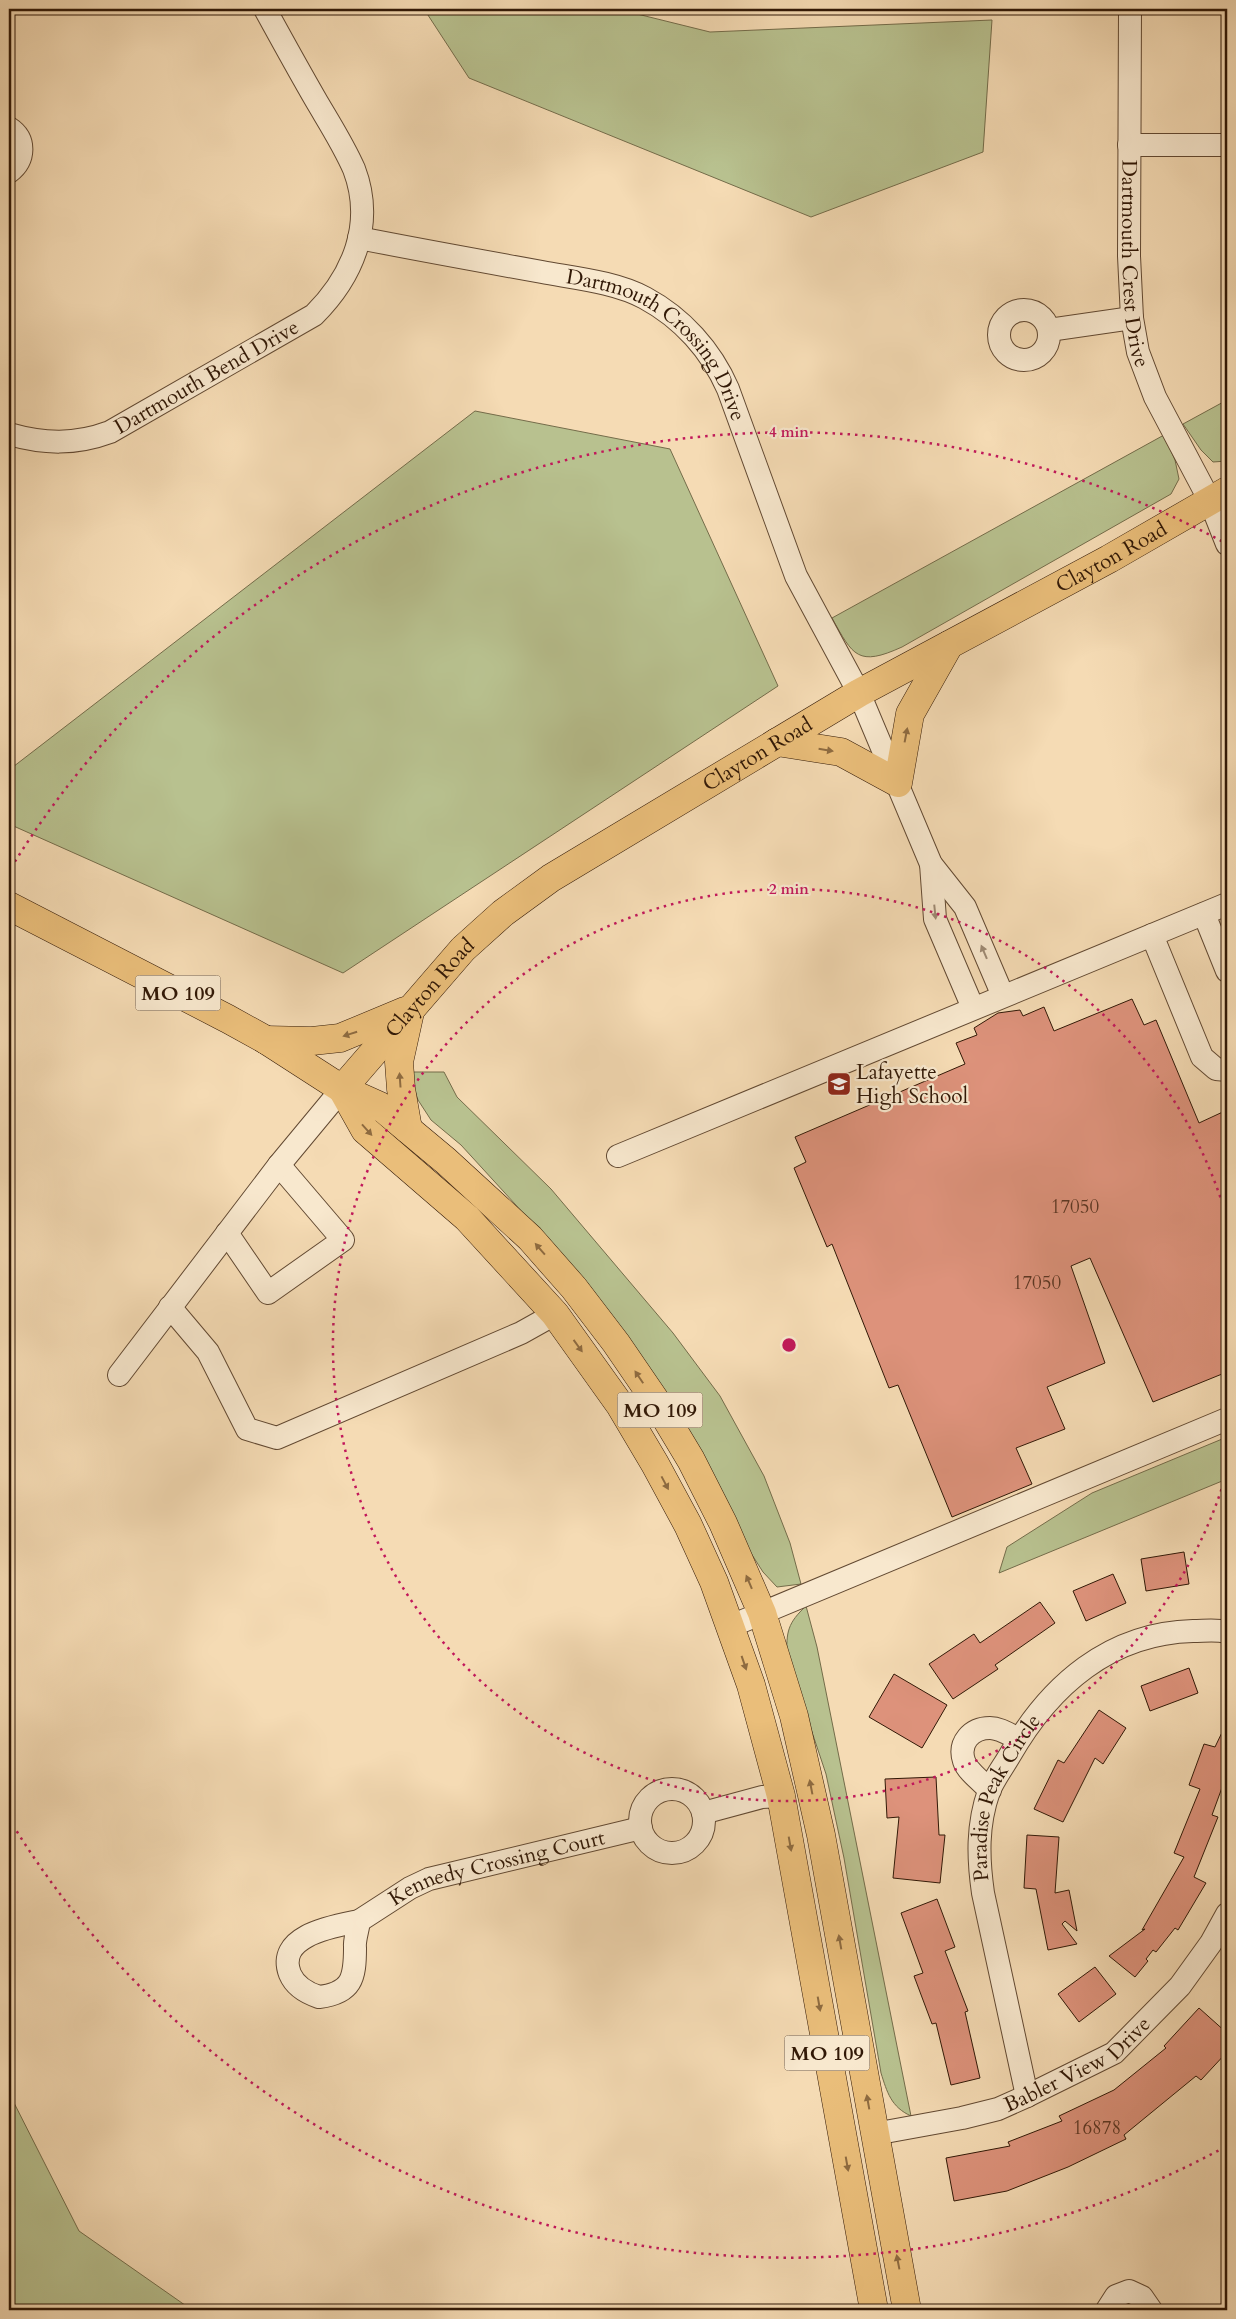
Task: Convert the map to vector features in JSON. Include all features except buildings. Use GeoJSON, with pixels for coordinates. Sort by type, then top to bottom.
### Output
{"type":"FeatureCollection","features":[{"type":"Feature","properties":{"kind":"main road","name":"Clayton Road"},"geometry":{"type":"LineString","coordinates":[[342,1089],[462,949],[503,913],[543,884],[859,693],[1109,559],[1219,496]]}},
{"type":"Feature","properties":{"kind":"main road"},"geometry":{"type":"LineString","coordinates":[[778,742],[842,752],[898,783],[910,714],[950,644]]}},
{"type":"Feature","properties":{"kind":"main road","name":"MO 109"},"geometry":{"type":"LineString","coordinates":[[9,906],[266,1040],[342,1089],[380,1106],[408,1128],[530,1238],[574,1288],[616,1343],[655,1400],[691,1460],[723,1522],[762,1613],[794,1716],[821,1835],[907,2310]]}},
{"type":"Feature","properties":{"kind":"main road"},"geometry":{"type":"LineString","coordinates":[[266,1040],[312,1041],[340,1038],[411,1009]]}},
{"type":"Feature","properties":{"kind":"main road"},"geometry":{"type":"LineString","coordinates":[[408,1128],[401,1089],[399,1062],[411,1009]]}},
{"type":"Feature","properties":{"kind":"main road","name":"MO 109"},"geometry":{"type":"LineString","coordinates":[[342,1089],[365,1130],[467,1218],[516,1269],[554,1314],[620,1405],[656,1464],[688,1525],[731,1626],[751,1685],[781,1796],[874,2310]]}},
{"type":"Feature","properties":{"kind":"main road"},"geometry":{"type":"LineString","coordinates":[[781,1796],[821,1835]]}},
{"type":"Feature","properties":{"kind":"street","name":"Dartmouth Bend Drive"},"geometry":{"type":"LineString","coordinates":[[9,434],[37,442],[57,444],[92,439],[139,416],[314,315],[331,298],[346,277],[359,238],[362,216],[360,192],[354,169],[265,9]]}},
{"type":"Feature","properties":{"kind":"street","name":"Dartmouth Crest Drive"},"geometry":{"type":"LineString","coordinates":[[1130,9],[1129,256],[1132,318],[1138,352],[1155,397],[1219,496],[1227,544]]}},
{"type":"Feature","properties":{"kind":"street"},"geometry":{"type":"LineString","coordinates":[[9,128],[19,137],[22,154],[19,162],[9,172]]}},
{"type":"Feature","properties":{"kind":"street"},"geometry":{"type":"LineString","coordinates":[[1129,145],[1227,145]]}},
{"type":"Feature","properties":{"kind":"street","name":"Dartmouth Crossing Drive"},"geometry":{"type":"LineString","coordinates":[[359,238],[600,283],[644,297],[675,317],[696,337],[720,371],[796,576],[859,693],[931,864]]}},
{"type":"Feature","properties":{"kind":"street"},"geometry":{"type":"LineString","coordinates":[[1049,330],[1132,318]]}},
{"type":"Feature","properties":{"kind":"street"},"geometry":{"type":"LineString","coordinates":[[931,864],[965,907],[1003,996]]}},
{"type":"Feature","properties":{"kind":"street"},"geometry":{"type":"LineString","coordinates":[[931,864],[935,919],[973,1008]]}},
{"type":"Feature","properties":{"kind":"street"},"geometry":{"type":"LineString","coordinates":[[618,1156],[1227,904]]}},
{"type":"Feature","properties":{"kind":"street"},"geometry":{"type":"LineString","coordinates":[[1204,914],[1227,970]]}},
{"type":"Feature","properties":{"kind":"street"},"geometry":{"type":"LineString","coordinates":[[1152,935],[1202,1058],[1216,1069],[1227,1070]]}},
{"type":"Feature","properties":{"kind":"street"},"geometry":{"type":"LineString","coordinates":[[119,1375],[279,1165],[342,1089]]}},
{"type":"Feature","properties":{"kind":"street"},"geometry":{"type":"LineString","coordinates":[[228,1233],[268,1293],[344,1240],[279,1165]]}},
{"type":"Feature","properties":{"kind":"street"},"geometry":{"type":"LineString","coordinates":[[170,1307],[208,1352],[247,1428],[278,1438],[521,1333],[554,1314]]}},
{"type":"Feature","properties":{"kind":"street"},"geometry":{"type":"LineString","coordinates":[[731,1626],[1227,1419]]}},
{"type":"Feature","properties":{"kind":"street","name":"Paradise Peak Circle"},"geometry":{"type":"LineString","coordinates":[[1028,2096],[982,1893],[980,1829],[990,1790],[1019,1739],[1042,1707],[1074,1676],[1106,1654],[1141,1638],[1180,1632],[1227,1632]]}},
{"type":"Feature","properties":{"kind":"street"},"geometry":{"type":"LineString","coordinates":[[990,1790],[964,1763],[962,1751],[964,1742],[974,1732],[990,1728],[1019,1739]]}},
{"type":"Feature","properties":{"kind":"street"},"geometry":{"type":"LineString","coordinates":[[669,1789],[676,1789],[691,1795],[701,1806],[703,1813],[704,1828],[698,1841],[680,1852],[658,1850],[647,1841],[641,1828],[641,1813],[644,1806],[654,1794],[669,1789]]}},
{"type":"Feature","properties":{"kind":"street"},"geometry":{"type":"LineString","coordinates":[[703,1813],[762,1797],[781,1796]]}},
{"type":"Feature","properties":{"kind":"street","name":"Kennedy Crossing Court"},"geometry":{"type":"LineString","coordinates":[[359,1921],[410,1888],[429,1880],[641,1828]]}},
{"type":"Feature","properties":{"kind":"street","name":"Babler View Drive"},"geometry":{"type":"LineString","coordinates":[[874,2134],[962,2118],[998,2109],[1114,2053],[1180,1986],[1211,1943],[1227,1914]]}},
{"type":"Feature","properties":{"kind":"street"},"geometry":{"type":"LineString","coordinates":[[1107,2310],[1116,2296],[1129,2291],[1142,2297],[1151,2310]]}},
{"type":"Feature","properties":{"kind":"green space"},"geometry":{"type":"Polygon","coordinates":[[[424,9],[617,9],[710,32],[992,20],[983,152],[811,217],[469,78],[424,9]]]}},
{"type":"Feature","properties":{"kind":"green space"},"geometry":{"type":"Polygon","coordinates":[[[1227,400],[1227,461],[1213,462],[1201,450],[1183,424],[1227,400]]]}},
{"type":"Feature","properties":{"kind":"green space"},"geometry":{"type":"Polygon","coordinates":[[[475,411],[670,449],[778,686],[343,973],[9,824],[9,770],[475,411]]]}},
{"type":"Feature","properties":{"kind":"green space"},"geometry":{"type":"Polygon","coordinates":[[[1164,435],[1175,460],[1179,479],[1171,494],[902,647],[875,656],[866,657],[858,654],[846,641],[832,618],[1164,435]]]}},
{"type":"Feature","properties":{"kind":"green space"},"geometry":{"type":"Polygon","coordinates":[[[409,1072],[444,1072],[457,1097],[551,1189],[673,1333],[720,1396],[764,1476],[790,1543],[801,1584],[777,1587],[763,1572],[558,1251],[461,1145],[431,1120],[418,1100],[409,1072]]]}},
{"type":"Feature","properties":{"kind":"green space"},"geometry":{"type":"Polygon","coordinates":[[[1227,1437],[1227,1479],[999,1573],[1007,1547],[1092,1493],[1227,1437]]]}},
{"type":"Feature","properties":{"kind":"green space"},"geometry":{"type":"Polygon","coordinates":[[[806,1606],[817,1647],[911,2116],[894,2103],[888,2093],[881,2073],[844,1858],[826,1774],[787,1657],[789,1628],[795,1617],[806,1606]]]}},
{"type":"Feature","properties":{"kind":"green space"},"geometry":{"type":"Polygon","coordinates":[[[9,2093],[79,2231],[192,2310],[9,2310],[9,2093]]]}},
{"type":"Feature","properties":{"kind":"place","name":"Lafayette High School"},"geometry":{"type":"Point","coordinates":[839,1084]}}]}
